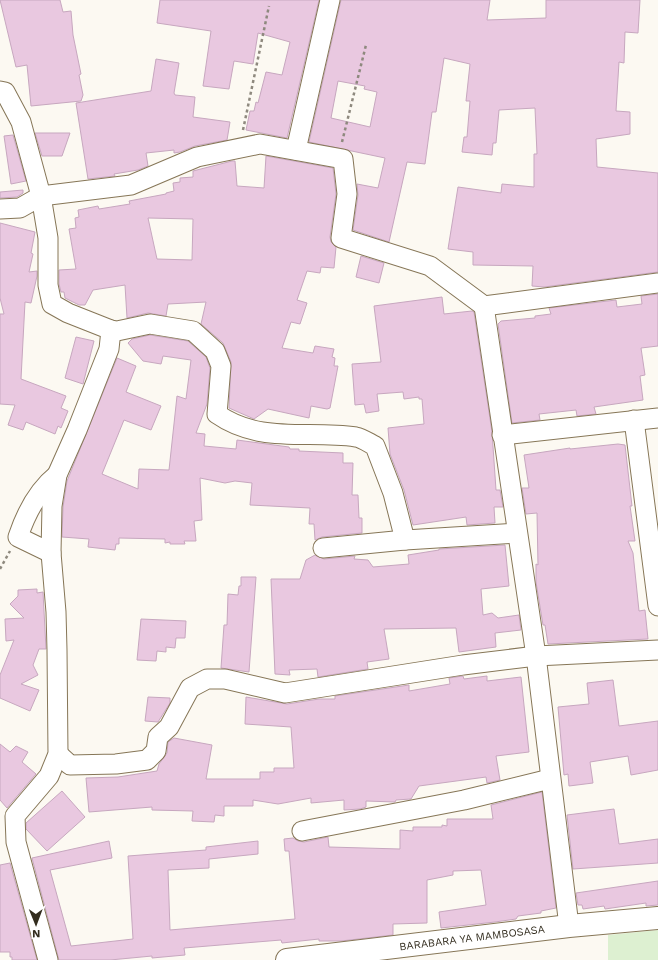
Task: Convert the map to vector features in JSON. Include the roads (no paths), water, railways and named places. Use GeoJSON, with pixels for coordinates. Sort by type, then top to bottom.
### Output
{"type":"FeatureCollection","features":[{"type":"Feature","properties":{"kind":"street"},"geometry":{"type":"LineString","coordinates":[[296,150],[330,0]]}},
{"type":"Feature","properties":{"kind":"street"},"geometry":{"type":"LineString","coordinates":[[0,91],[5,92],[21,122],[41,196],[48,238],[48,285],[52,304],[68,314],[111,330],[117,331],[150,324],[193,331],[215,351],[222,366],[216,414],[229,423],[262,433],[357,437],[375,446],[393,493],[405,540]]}},
{"type":"Feature","properties":{"kind":"street"},"geometry":{"type":"LineString","coordinates":[[0,209],[20,208],[41,196],[131,185],[197,157],[260,144],[343,158],[347,194],[341,238],[430,266],[484,306],[658,283]]}},
{"type":"Feature","properties":{"kind":"street"},"geometry":{"type":"LineString","coordinates":[[484,306],[536,656],[569,926]]}},
{"type":"Feature","properties":{"kind":"street"},"geometry":{"type":"LineString","coordinates":[[48,960],[16,842],[15,816],[48,776],[58,754],[56,612],[51,553],[52,506],[57,475],[107,355],[111,330]]}},
{"type":"Feature","properties":{"kind":"street"},"geometry":{"type":"LineString","coordinates":[[502,435],[658,418]]}},
{"type":"Feature","properties":{"kind":"street"},"geometry":{"type":"LineString","coordinates":[[634,420],[653,537],[658,606]]}},
{"type":"Feature","properties":{"kind":"street"},"geometry":{"type":"LineString","coordinates":[[51,553],[18,536],[24,519],[32,504],[47,483],[57,475]]}},
{"type":"Feature","properties":{"kind":"street"},"geometry":{"type":"LineString","coordinates":[[323,548],[405,540],[517,533]]}},
{"type":"Feature","properties":{"kind":"street"},"geometry":{"type":"LineString","coordinates":[[58,754],[70,765],[116,764],[147,760],[156,751],[158,737],[170,727],[190,688],[207,679],[225,679],[286,693],[463,665],[536,656],[658,650]]}},
{"type":"Feature","properties":{"kind":"street"},"geometry":{"type":"LineString","coordinates":[[302,831],[464,800],[550,779]]}},
{"type":"Feature","properties":{"kind":"street","name":"BARABARA YA MAMBOSASA"},"geometry":{"type":"LineString","coordinates":[[287,960],[569,926],[658,918]]}}]}
